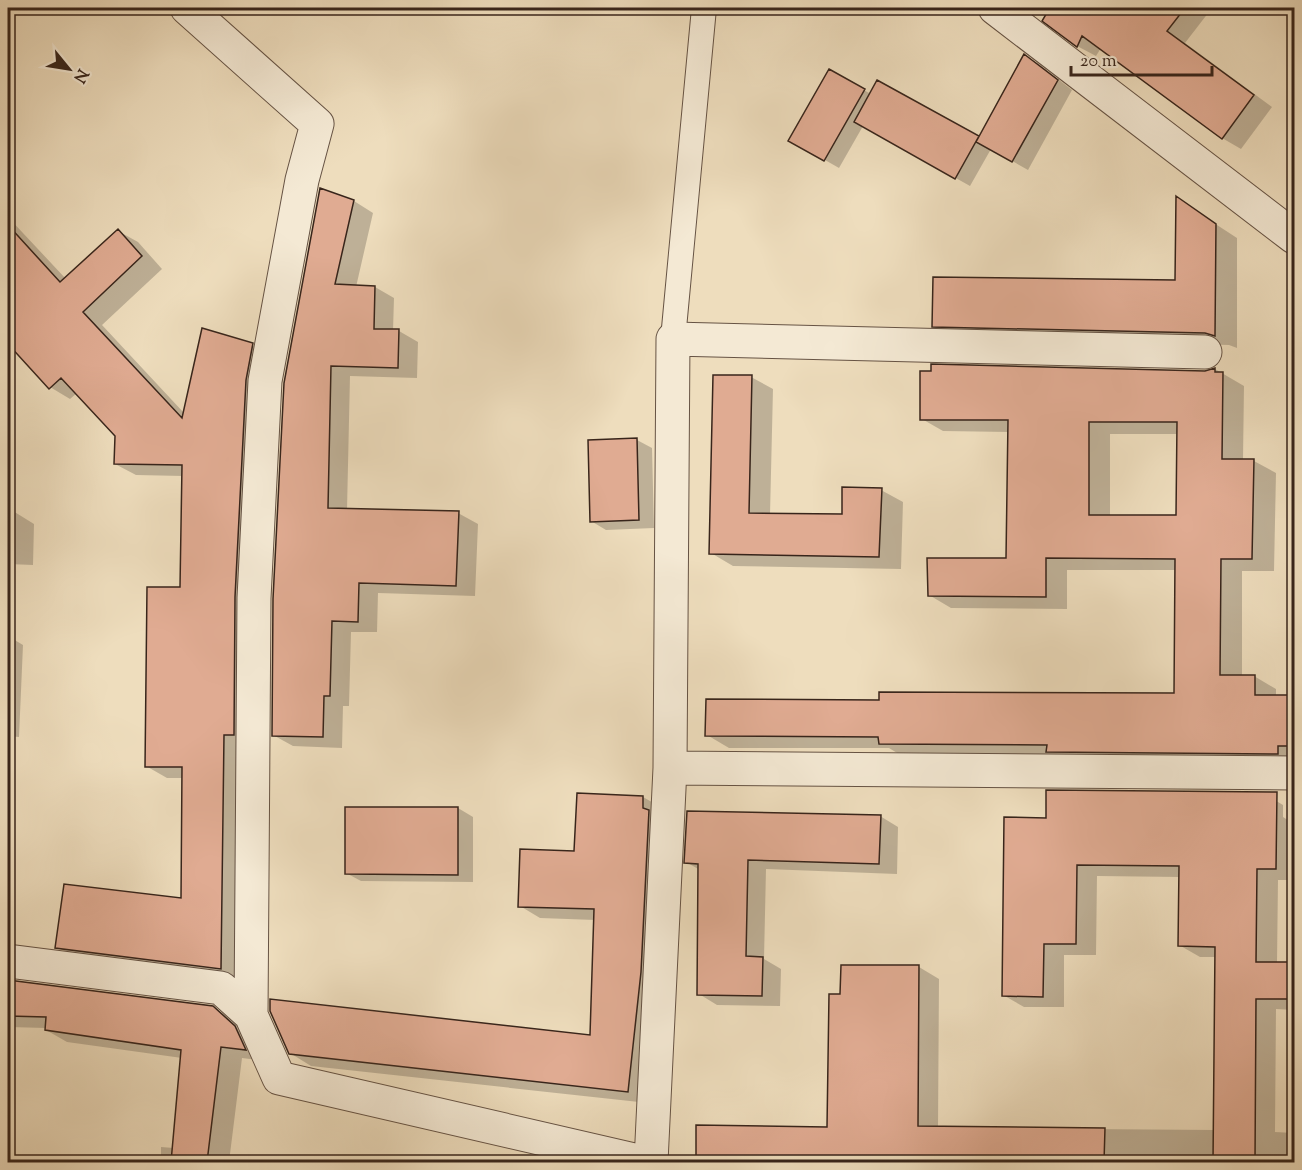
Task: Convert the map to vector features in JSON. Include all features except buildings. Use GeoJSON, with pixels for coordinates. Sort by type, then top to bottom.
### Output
{"type":"FeatureCollection","features":[{"type":"Feature","properties":{"kind":"street"},"geometry":{"type":"LineString","coordinates":[[187,8],[317,124],[302,180],[265,381],[254,598],[250,1015]]}},
{"type":"Feature","properties":{"kind":"street"},"geometry":{"type":"LineString","coordinates":[[995,8],[1294,237]]}},
{"type":"Feature","properties":{"kind":"street"},"geometry":{"type":"LineString","coordinates":[[651,1162],[670,768],[673,339],[1204,352]]}},
{"type":"Feature","properties":{"kind":"street"},"geometry":{"type":"LineString","coordinates":[[670,768],[1294,773]]}},
{"type":"Feature","properties":{"kind":"street"},"geometry":{"type":"LineString","coordinates":[[8,961],[221,988],[250,1015],[279,1078],[643,1162]]}},
{"type":"Feature","properties":{"kind":"lane"},"geometry":{"type":"LineString","coordinates":[[673,339],[704,8]]}}]}
